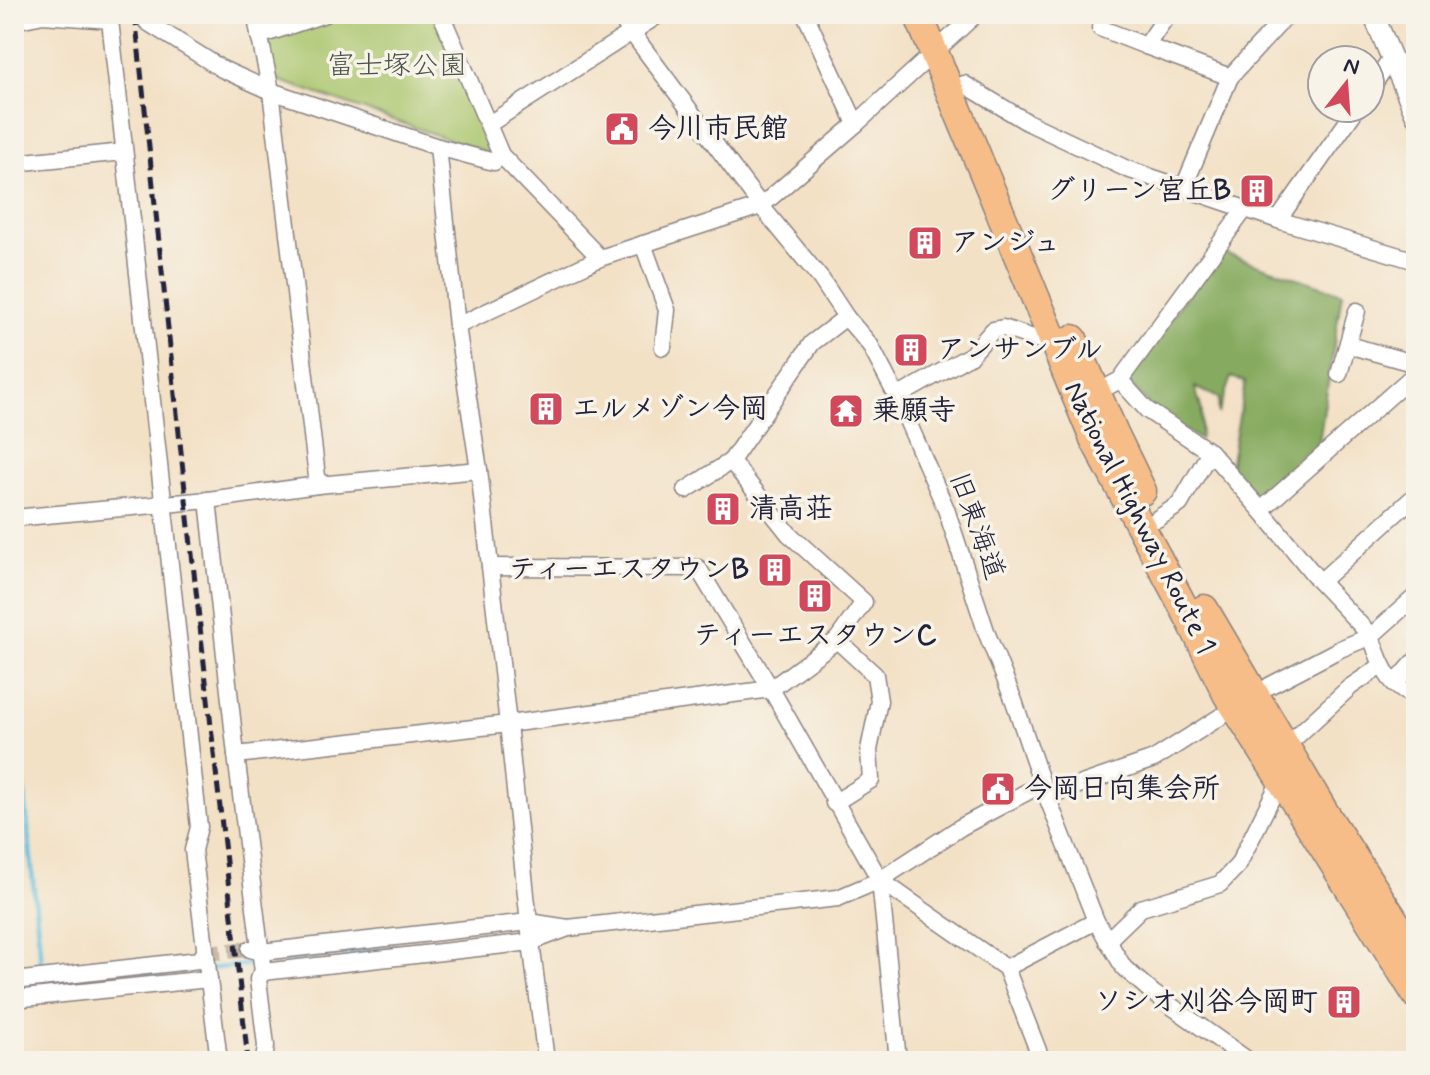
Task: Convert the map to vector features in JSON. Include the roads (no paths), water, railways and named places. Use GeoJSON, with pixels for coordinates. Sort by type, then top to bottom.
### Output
{"type":"FeatureCollection","features":[{"type":"Feature","properties":{"kind":"highway","name":"National Highway Route 1"},"geometry":{"type":"LineString","coordinates":[[918,14],[964,84],[1108,386],[1114,433],[1207,616],[1324,812],[1416,954]]}},
{"type":"Feature","properties":{"kind":"highway","name":"National Highway Route 1"},"geometry":{"type":"LineString","coordinates":[[937,14],[940,47],[1055,345],[1100,452],[1227,694],[1416,994]]}},
{"type":"Feature","properties":{"kind":"street"},"geometry":{"type":"LineString","coordinates":[[146,14],[147,22],[222,69],[271,91],[438,147],[494,162],[501,155]]}},
{"type":"Feature","properties":{"kind":"street"},"geometry":{"type":"LineString","coordinates":[[255,14],[271,91],[318,485]]}},
{"type":"Feature","properties":{"kind":"street"},"geometry":{"type":"LineString","coordinates":[[259,36],[325,14]]}},
{"type":"Feature","properties":{"kind":"street"},"geometry":{"type":"LineString","coordinates":[[441,14],[501,155],[600,258]]}},
{"type":"Feature","properties":{"kind":"street","name":"旧東海道"},"geometry":{"type":"LineString","coordinates":[[618,14],[761,206],[870,345],[897,397],[946,509],[987,634],[1044,790],[1096,921],[1107,941],[1124,968],[1153,993],[1249,1061]]}},
{"type":"Feature","properties":{"kind":"street"},"geometry":{"type":"LineString","coordinates":[[489,124],[660,14]]}},
{"type":"Feature","properties":{"kind":"street"},"geometry":{"type":"LineString","coordinates":[[805,14],[856,124]]}},
{"type":"Feature","properties":{"kind":"street"},"geometry":{"type":"LineString","coordinates":[[457,326],[600,258],[761,206],[976,14]]}},
{"type":"Feature","properties":{"kind":"street"},"geometry":{"type":"LineString","coordinates":[[1146,46],[1168,14]]}},
{"type":"Feature","properties":{"kind":"street"},"geometry":{"type":"LineString","coordinates":[[1183,189],[1230,77],[1288,14]]}},
{"type":"Feature","properties":{"kind":"street"},"geometry":{"type":"LineString","coordinates":[[14,21],[43,15],[110,20],[199,827],[193,850],[219,1061]]}},
{"type":"Feature","properties":{"kind":"street"},"geometry":{"type":"LineString","coordinates":[[1376,15],[1391,59],[1416,115]]}},
{"type":"Feature","properties":{"kind":"street"},"geometry":{"type":"LineString","coordinates":[[1100,28],[1230,77]]}},
{"type":"Feature","properties":{"kind":"street"},"geometry":{"type":"LineString","coordinates":[[1386,66],[1391,59]]}},
{"type":"Feature","properties":{"kind":"street"},"geometry":{"type":"LineString","coordinates":[[964,84],[1027,122],[1127,169],[1278,220],[1416,261]]}},
{"type":"Feature","properties":{"kind":"street"},"geometry":{"type":"LineString","coordinates":[[1278,220],[1346,124]]}},
{"type":"Feature","properties":{"kind":"street"},"geometry":{"type":"LineString","coordinates":[[438,147],[457,326],[479,470],[546,1061]]}},
{"type":"Feature","properties":{"kind":"street"},"geometry":{"type":"LineString","coordinates":[[14,163],[124,152]]}},
{"type":"Feature","properties":{"kind":"street"},"geometry":{"type":"LineString","coordinates":[[1245,209],[1108,386],[1210,452],[1320,582],[1371,636],[1381,666],[1395,684],[1416,696]]}},
{"type":"Feature","properties":{"kind":"street"},"geometry":{"type":"LineString","coordinates":[[643,244],[667,310],[663,347]]}},
{"type":"Feature","properties":{"kind":"street"},"geometry":{"type":"LineString","coordinates":[[1339,374],[1357,311]]}},
{"type":"Feature","properties":{"kind":"street"},"geometry":{"type":"LineString","coordinates":[[686,490],[731,461],[812,343],[846,317]]}},
{"type":"Feature","properties":{"kind":"street"},"geometry":{"type":"LineString","coordinates":[[897,397],[971,355],[993,330],[1003,328],[1055,345]]}},
{"type":"Feature","properties":{"kind":"street"},"geometry":{"type":"LineString","coordinates":[[1348,345],[1416,364]]}},
{"type":"Feature","properties":{"kind":"street"},"geometry":{"type":"LineString","coordinates":[[1261,510],[1416,373]]}},
{"type":"Feature","properties":{"kind":"street"},"geometry":{"type":"LineString","coordinates":[[1157,519],[1180,504],[1210,452]]}},
{"type":"Feature","properties":{"kind":"street"},"geometry":{"type":"LineString","coordinates":[[236,755],[508,724],[771,689],[837,640],[864,602],[789,534],[731,461]]}},
{"type":"Feature","properties":{"kind":"street"},"geometry":{"type":"LineString","coordinates":[[14,518],[479,470]]}},
{"type":"Feature","properties":{"kind":"street"},"geometry":{"type":"LineString","coordinates":[[1320,582],[1416,495]]}},
{"type":"Feature","properties":{"kind":"street"},"geometry":{"type":"LineString","coordinates":[[208,500],[256,950],[263,972]]}},
{"type":"Feature","properties":{"kind":"street"},"geometry":{"type":"LineString","coordinates":[[490,567],[698,568],[880,880],[1006,968],[1042,1061]]}},
{"type":"Feature","properties":{"kind":"street"},"geometry":{"type":"LineString","coordinates":[[1269,686],[1371,636],[1416,596]]}},
{"type":"Feature","properties":{"kind":"street"},"geometry":{"type":"LineString","coordinates":[[834,803],[871,780],[869,750],[879,701],[875,675],[837,640]]}},
{"type":"Feature","properties":{"kind":"street"},"geometry":{"type":"LineString","coordinates":[[1395,684],[1416,660]]}},
{"type":"Feature","properties":{"kind":"street"},"geometry":{"type":"LineString","coordinates":[[1286,746],[1350,687],[1381,666]]}},
{"type":"Feature","properties":{"kind":"street"},"geometry":{"type":"LineString","coordinates":[[264,1061],[266,1046],[258,979],[263,972],[531,942],[568,928],[838,898],[880,880],[961,827],[1044,790],[1154,759],[1220,717]]}},
{"type":"Feature","properties":{"kind":"street"},"geometry":{"type":"LineString","coordinates":[[1107,941],[1141,908],[1220,884],[1238,865],[1281,779]]}},
{"type":"Feature","properties":{"kind":"street"},"geometry":{"type":"LineString","coordinates":[[880,880],[898,1061]]}},
{"type":"Feature","properties":{"kind":"street"},"geometry":{"type":"LineString","coordinates":[[1006,968],[1096,921]]}},
{"type":"Feature","properties":{"kind":"street"},"geometry":{"type":"LineString","coordinates":[[256,950],[529,922],[568,928]]}},
{"type":"Feature","properties":{"kind":"street"},"geometry":{"type":"LineString","coordinates":[[14,981],[199,960],[205,953]]}},
{"type":"Feature","properties":{"kind":"street"},"geometry":{"type":"LineString","coordinates":[[14,999],[209,979]]}},
{"type":"Feature","properties":{"kind":"waterway"},"geometry":{"type":"LineString","coordinates":[[14,685],[42,974]]}},
{"type":"Feature","properties":{"kind":"waterway"},"geometry":{"type":"LineString","coordinates":[[79,982],[523,933]]}},
{"type":"Feature","properties":{"kind":"tunnel"},"geometry":{"type":"LineString","coordinates":[[205,953],[250,949]]}},
{"type":"Feature","properties":{"kind":"railway"},"geometry":{"type":"LineString","coordinates":[[135,14],[248,1061]]}},
{"type":"Feature","properties":{"kind":"place","name":"今川市民館"},"geometry":{"type":"Point","coordinates":[622,129]}},
{"type":"Feature","properties":{"kind":"place","name":"グリーン宮丘B"},"geometry":{"type":"Point","coordinates":[1257,191]}},
{"type":"Feature","properties":{"kind":"place","name":"アンジュ"},"geometry":{"type":"Point","coordinates":[925,243]}},
{"type":"Feature","properties":{"kind":"place","name":"アンサンブル"},"geometry":{"type":"Point","coordinates":[911,350]}},
{"type":"Feature","properties":{"kind":"place","name":"エルメゾン今岡"},"geometry":{"type":"Point","coordinates":[546,409]}},
{"type":"Feature","properties":{"kind":"place","name":"乗願寺"},"geometry":{"type":"Point","coordinates":[846,411]}},
{"type":"Feature","properties":{"kind":"place","name":"清高荘"},"geometry":{"type":"Point","coordinates":[723,509]}},
{"type":"Feature","properties":{"kind":"place","name":"ティーエスタウンB"},"geometry":{"type":"Point","coordinates":[775,570]}},
{"type":"Feature","properties":{"kind":"place","name":"ティーエスタウンC"},"geometry":{"type":"Point","coordinates":[815,596]}},
{"type":"Feature","properties":{"kind":"place","name":"今岡日向集会所"},"geometry":{"type":"Point","coordinates":[998,789]}},
{"type":"Feature","properties":{"kind":"place","name":"ソシオ刈谷今岡町"},"geometry":{"type":"Point","coordinates":[1344,1002]}},
{"type":"Feature","properties":{"kind":"park label","name":"富士塚公園"},"geometry":{"type":"Point","coordinates":[397,66]}}]}
